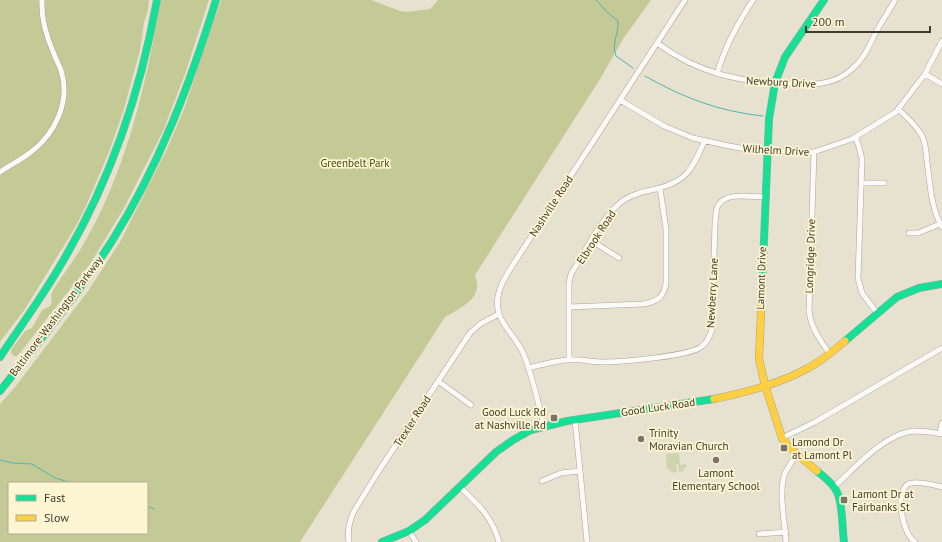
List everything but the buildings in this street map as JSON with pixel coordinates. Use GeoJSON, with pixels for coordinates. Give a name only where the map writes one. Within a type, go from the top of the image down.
{"type":"FeatureCollection","features":[{"type":"Feature","properties":{"kind":"main road","name":"Baltimore-Washington Parkway"},"geometry":{"type":"LineString","coordinates":[[0,357],[67,255],[108,172],[129,118],[139,84],[148,48],[157,0]]}},
{"type":"Feature","properties":{"kind":"main road","name":"Baltimore-Washington Parkway"},"geometry":{"type":"LineString","coordinates":[[0,391],[75,295],[105,251],[129,211],[158,158],[173,125],[193,74],[216,0]]}},
{"type":"Feature","properties":{"kind":"main road","name":"Lamont Drive"},"geometry":{"type":"LineString","coordinates":[[824,0],[785,57],[775,83],[770,119],[765,197],[759,359],[765,385],[782,438],[796,454],[830,482],[837,492],[844,542]]}},
{"type":"Feature","properties":{"kind":"main road","name":"Good Luck Road"},"geometry":{"type":"LineString","coordinates":[[382,542],[409,531],[426,520],[484,463],[504,446],[526,432],[544,426],[575,420],[740,394],[807,369],[852,337],[891,302],[904,294],[919,288],[942,284]]}},
{"type":"Feature","properties":{"kind":"street"},"geometry":{"type":"LineString","coordinates":[[1,169],[31,152],[42,142],[55,124],[63,104],[63,83],[61,71],[44,30],[42,0]]}},
{"type":"Feature","properties":{"kind":"street","name":"Nashville Road"},"geometry":{"type":"LineString","coordinates":[[544,426],[528,368],[517,342],[504,324],[499,314],[499,290],[504,279],[685,0]]}},
{"type":"Feature","properties":{"kind":"street"},"geometry":{"type":"LineString","coordinates":[[717,74],[722,57],[732,34],[753,0]]}},
{"type":"Feature","properties":{"kind":"street","name":"Newburg Drive"},"geometry":{"type":"LineString","coordinates":[[657,43],[684,60],[717,74],[740,80],[816,84],[833,80],[846,74],[862,58],[895,0]]}},
{"type":"Feature","properties":{"kind":"street","name":"Wilhelm Drive"},"geometry":{"type":"LineString","coordinates":[[620,100],[664,126],[693,138],[739,148],[814,152],[856,138],[886,119],[898,109],[925,74],[942,41]]}},
{"type":"Feature","properties":{"kind":"street"},"geometry":{"type":"LineString","coordinates":[[925,74],[942,84]]}},
{"type":"Feature","properties":{"kind":"street"},"geometry":{"type":"LineString","coordinates":[[898,109],[912,122],[923,138],[926,148],[929,179],[935,212],[941,226],[909,233]]}},
{"type":"Feature","properties":{"kind":"street"},"geometry":{"type":"LineString","coordinates":[[856,138],[862,159],[858,278],[862,292],[877,313]]}},
{"type":"Feature","properties":{"kind":"street","name":"Elbrook Road"},"geometry":{"type":"LineString","coordinates":[[569,360],[568,291],[570,279],[592,241],[610,212],[624,200],[643,192],[668,186],[677,182],[687,174],[697,158],[705,140]]}},
{"type":"Feature","properties":{"kind":"street","name":"Longridge Drive"},"geometry":{"type":"LineString","coordinates":[[814,152],[809,311],[815,333],[830,354]]}},
{"type":"Feature","properties":{"kind":"street"},"geometry":{"type":"LineString","coordinates":[[862,182],[884,183]]}},
{"type":"Feature","properties":{"kind":"street"},"geometry":{"type":"LineString","coordinates":[[569,307],[644,304],[655,301],[661,296],[666,283],[666,229],[660,188]]}},
{"type":"Feature","properties":{"kind":"street","name":"Newberry Lane"},"geometry":{"type":"LineString","coordinates":[[528,368],[551,362],[569,360],[629,362],[688,352],[700,348],[704,345],[712,329],[715,223],[718,205],[721,201],[731,197],[765,197]]}},
{"type":"Feature","properties":{"kind":"street"},"geometry":{"type":"LineString","coordinates":[[592,241],[619,258]]}},
{"type":"Feature","properties":{"kind":"street","name":"Trexler Road"},"geometry":{"type":"LineString","coordinates":[[349,542],[349,524],[354,511],[438,381],[470,333],[480,324],[499,314]]}},
{"type":"Feature","properties":{"kind":"street"},"geometry":{"type":"LineString","coordinates":[[782,438],[821,419],[942,348]]}},
{"type":"Feature","properties":{"kind":"street"},"geometry":{"type":"LineString","coordinates":[[438,381],[471,405]]}},
{"type":"Feature","properties":{"kind":"street"},"geometry":{"type":"LineString","coordinates":[[575,420],[587,542]]}},
{"type":"Feature","properties":{"kind":"street"},"geometry":{"type":"LineString","coordinates":[[834,488],[881,446],[899,435],[914,431],[941,434],[942,423]]}},
{"type":"Feature","properties":{"kind":"street"},"geometry":{"type":"LineString","coordinates":[[786,542],[782,500],[783,484],[786,473],[796,454]]}},
{"type":"Feature","properties":{"kind":"street"},"geometry":{"type":"LineString","coordinates":[[542,481],[561,473],[580,471]]}},
{"type":"Feature","properties":{"kind":"street"},"geometry":{"type":"LineString","coordinates":[[915,542],[905,530],[901,502],[902,491],[907,484],[911,483],[924,483],[942,487]]}},
{"type":"Feature","properties":{"kind":"street"},"geometry":{"type":"LineString","coordinates":[[460,487],[477,503],[489,518],[494,526],[499,542]]}},
{"type":"Feature","properties":{"kind":"street"},"geometry":{"type":"LineString","coordinates":[[409,531],[416,542]]}},
{"type":"Feature","properties":{"kind":"street"},"geometry":{"type":"LineString","coordinates":[[760,534],[786,532]]}},
{"type":"Feature","properties":{"kind":"green space"},"geometry":{"type":"Polygon","coordinates":[[[0,0],[149,0],[140,50],[124,109],[109,152],[85,208],[76,226],[25,309],[0,342],[0,0]]]}},
{"type":"Feature","properties":{"kind":"green space"},"geometry":{"type":"Polygon","coordinates":[[[161,0],[209,0],[185,74],[163,131],[124,208],[90,264],[19,354],[14,356],[11,353],[11,350],[25,331],[32,328],[42,310],[50,306],[52,302],[51,295],[53,290],[83,245],[112,187],[133,126],[149,63],[161,0]]]}},
{"type":"Feature","properties":{"kind":"green space","name":"Greenbelt Park"},"geometry":{"type":"Polygon","coordinates":[[[221,0],[371,0],[400,11],[407,12],[430,9],[438,0],[651,0],[623,39],[600,79],[475,275],[477,286],[473,297],[460,309],[445,317],[300,542],[0,542],[0,404],[16,386],[88,291],[120,242],[168,147],[184,109],[221,0]]]}},
{"type":"Feature","properties":{"kind":"green space"},"geometry":{"type":"Polygon","coordinates":[[[679,453],[680,465],[686,464],[686,468],[684,468],[684,471],[679,472],[678,464],[676,464],[677,472],[671,473],[670,469],[667,469],[666,454],[679,453]]]}},
{"type":"Feature","properties":{"kind":"waterway"},"geometry":{"type":"LineString","coordinates":[[596,0],[618,21],[614,48],[616,56],[633,68]]}},
{"type":"Feature","properties":{"kind":"waterway"},"geometry":{"type":"LineString","coordinates":[[645,76],[674,91],[716,107],[763,116]]}},
{"type":"Feature","properties":{"kind":"waterway"},"geometry":{"type":"LineString","coordinates":[[0,460],[13,463],[32,464],[55,478],[69,482]]}},
{"type":"Feature","properties":{"kind":"waterway"},"geometry":{"type":"LineString","coordinates":[[148,506],[154,509]]}},
{"type":"Feature","properties":{"kind":"traffic: fast"},"geometry":{"type":"LineString","coordinates":[[0,357],[60,266],[94,203],[121,138],[132,104],[142,70],[157,0]]}},
{"type":"Feature","properties":{"kind":"traffic: fast"},"geometry":{"type":"LineString","coordinates":[[0,391],[86,280],[129,213],[159,154],[172,124],[195,63],[216,0]]}},
{"type":"Feature","properties":{"kind":"traffic: fast"},"geometry":{"type":"LineString","coordinates":[[762,289],[769,119],[775,83],[785,57],[824,0]]}},
{"type":"Feature","properties":{"kind":"traffic: fast"},"geometry":{"type":"LineString","coordinates":[[845,341],[897,297],[919,288],[942,284]]}},
{"type":"Feature","properties":{"kind":"traffic: fast"},"geometry":{"type":"LineString","coordinates":[[382,542],[409,531],[425,520],[496,452],[531,430],[567,421],[714,399]]}},
{"type":"Feature","properties":{"kind":"traffic: fast"},"geometry":{"type":"LineString","coordinates":[[817,471],[828,480],[839,497],[844,542]]}},
{"type":"Feature","properties":{"kind":"traffic: slow"},"geometry":{"type":"LineString","coordinates":[[762,289],[759,359],[765,385],[782,438],[790,448],[817,471]]}},
{"type":"Feature","properties":{"kind":"traffic: slow"},"geometry":{"type":"LineString","coordinates":[[714,399],[762,387],[798,373],[827,356],[845,341]]}},
{"type":"Feature","properties":{"kind":"place","name":"Good Luck Rd at Nashville Rd"},"geometry":{"type":"Point","coordinates":[554,418]}},
{"type":"Feature","properties":{"kind":"place","name":"Trinity Moravian Church"},"geometry":{"type":"Point","coordinates":[641,439]}},
{"type":"Feature","properties":{"kind":"place","name":"Lamond Dr at Lamont Pl"},"geometry":{"type":"Point","coordinates":[784,448]}},
{"type":"Feature","properties":{"kind":"place","name":"Lamont Elementary School"},"geometry":{"type":"Point","coordinates":[716,460]}},
{"type":"Feature","properties":{"kind":"place","name":"Lamont Dr at Fairbanks St"},"geometry":{"type":"Point","coordinates":[844,500]}}]}
